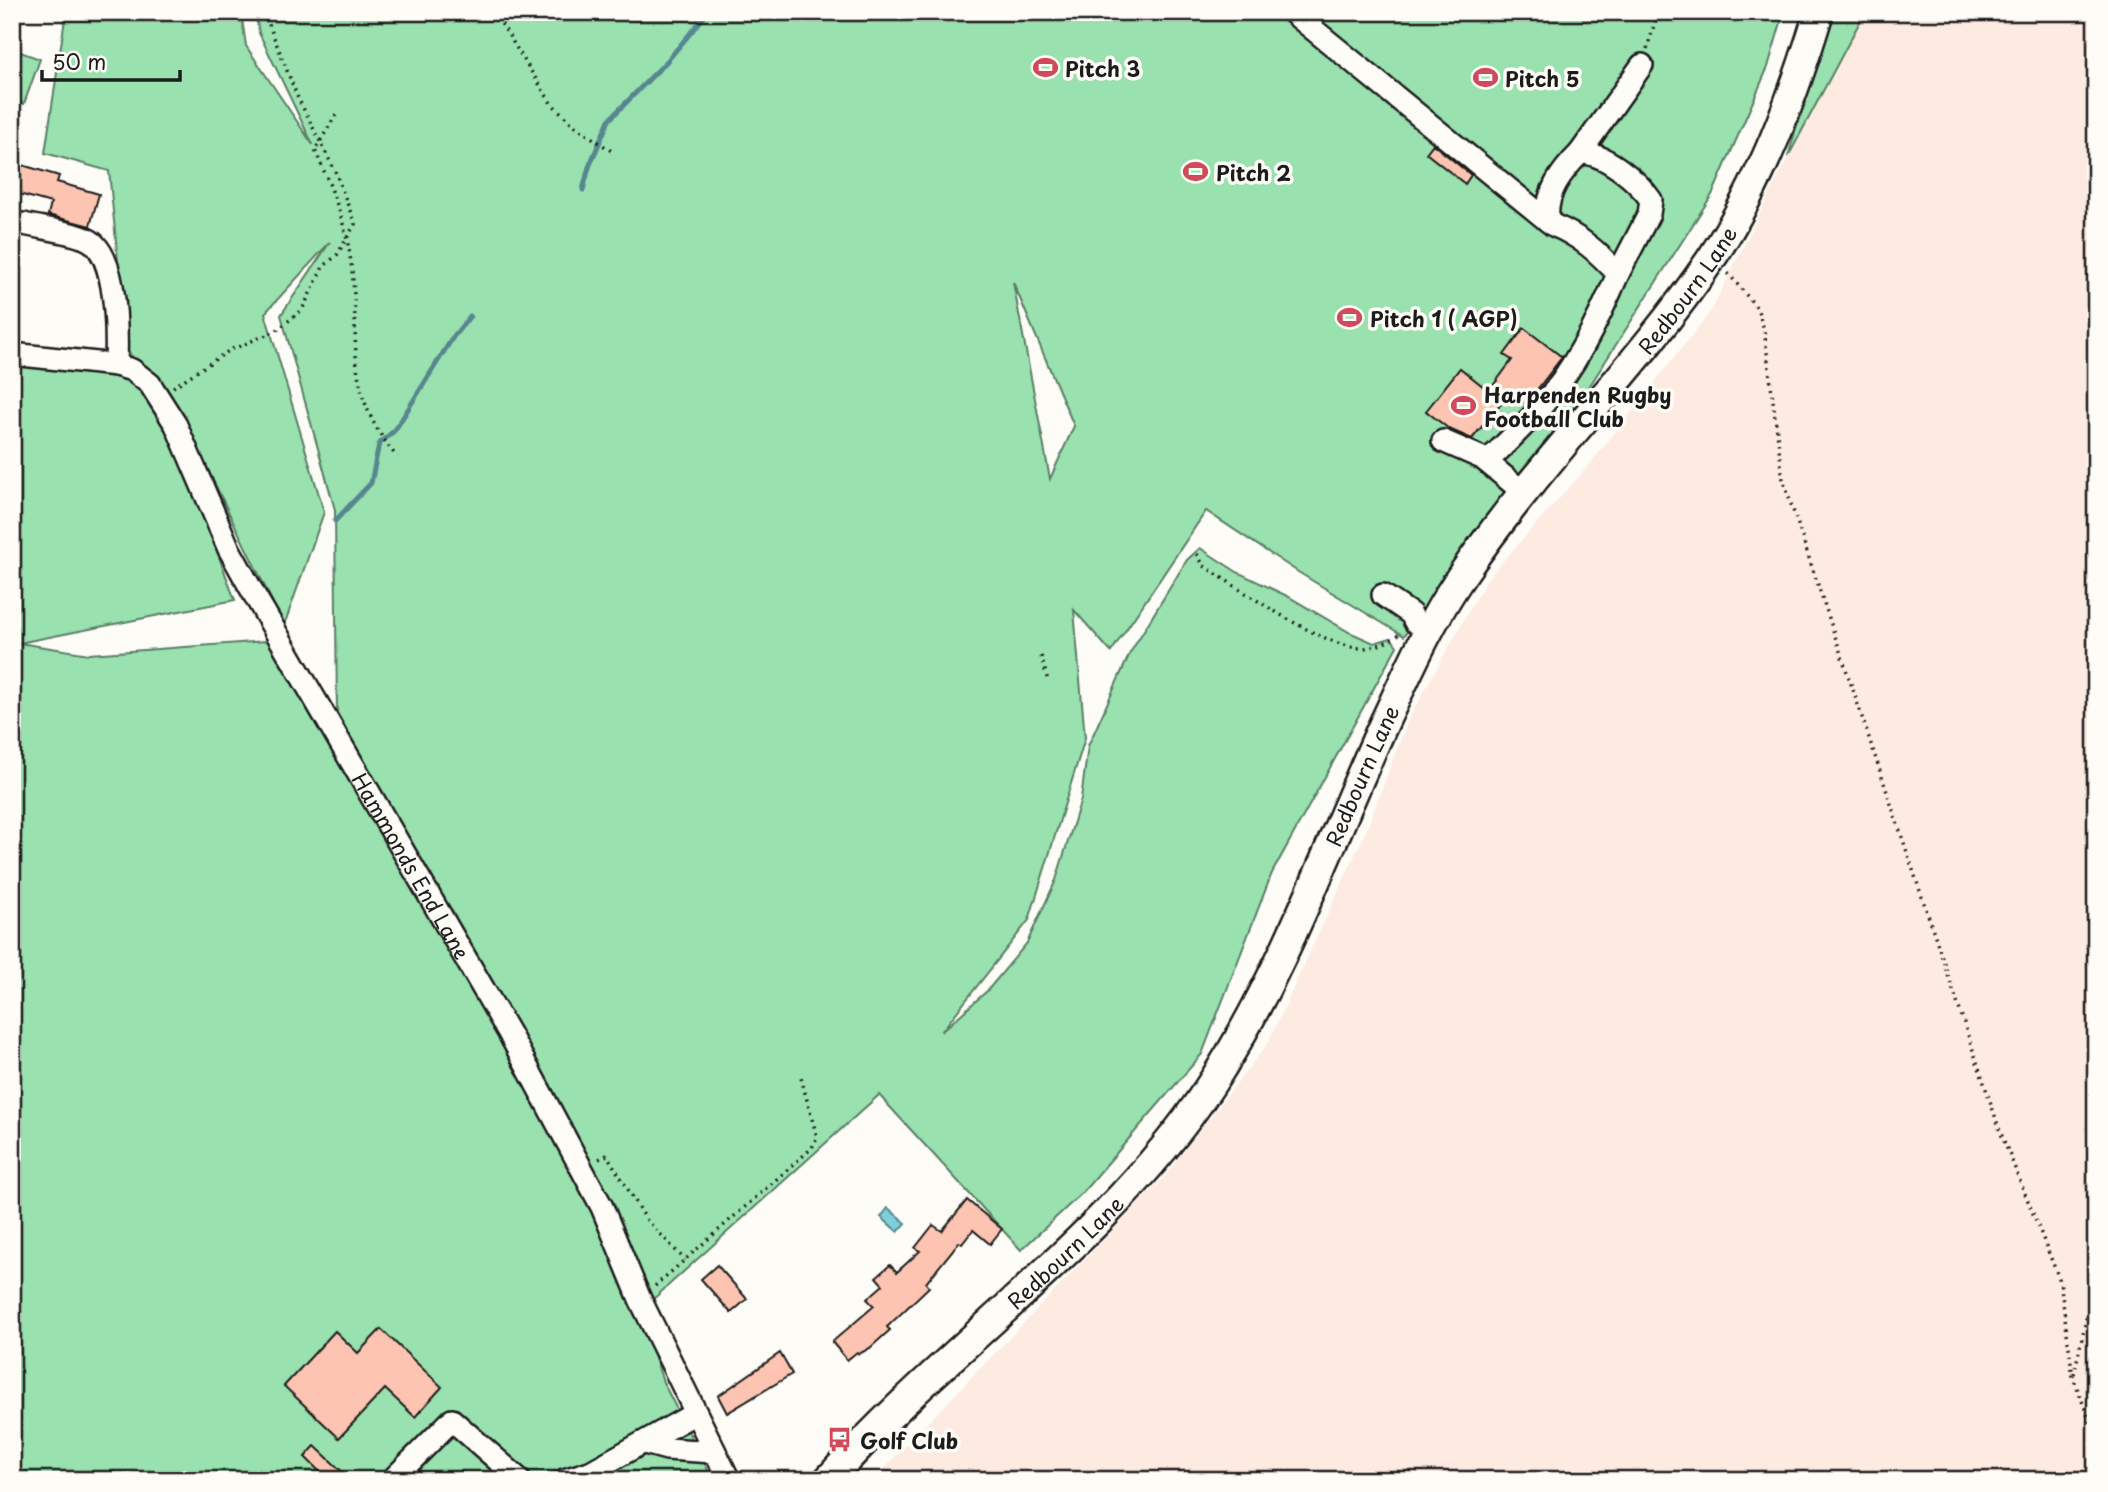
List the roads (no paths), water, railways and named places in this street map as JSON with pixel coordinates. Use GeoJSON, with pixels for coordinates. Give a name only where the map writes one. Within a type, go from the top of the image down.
{"type":"FeatureCollection","features":[{"type":"Feature","properties":{"kind":"main road","name":"Redbourn Lane"},"geometry":{"type":"LineString","coordinates":[[828,1480],[870,1433],[1104,1212],[1157,1157],[1207,1090],[1268,984],[1376,740],[1416,628],[1464,572],[1523,492],[1632,364],[1714,255],[1764,165],[1819,12]]}},
{"type":"Feature","properties":{"kind":"street"},"geometry":{"type":"LineString","coordinates":[[1292,12],[1548,221],[1571,231],[1602,256],[1618,274]]}},
{"type":"Feature","properties":{"kind":"street"},"geometry":{"type":"LineString","coordinates":[[1548,221],[1546,202],[1564,169],[1580,153],[1642,65]]}},
{"type":"Feature","properties":{"kind":"street"},"geometry":{"type":"LineString","coordinates":[[1487,462],[1541,407],[1570,367],[1599,318],[1649,214],[1651,200],[1644,189],[1603,157],[1580,153]]}},
{"type":"Feature","properties":{"kind":"street"},"geometry":{"type":"LineString","coordinates":[[24,224],[88,239],[107,261],[116,365]]}},
{"type":"Feature","properties":{"kind":"street","name":"Hammonds End Lane"},"geometry":{"type":"LineString","coordinates":[[12,354],[116,365],[142,376],[160,396],[176,425],[229,549],[509,1033],[602,1207],[640,1299],[694,1414],[729,1480]]}},
{"type":"Feature","properties":{"kind":"street"},"geometry":{"type":"LineString","coordinates":[[1443,441],[1487,462],[1523,492]]}},
{"type":"Feature","properties":{"kind":"street"},"geometry":{"type":"LineString","coordinates":[[1383,595],[1411,614],[1416,628]]}},
{"type":"Feature","properties":{"kind":"street"},"geometry":{"type":"LineString","coordinates":[[564,1480],[590,1472],[694,1414]]}},
{"type":"Feature","properties":{"kind":"street"},"geometry":{"type":"LineString","coordinates":[[392,1480],[452,1420],[520,1480]]}},
{"type":"Feature","properties":{"kind":"street"},"geometry":{"type":"LineString","coordinates":[[645,1443],[667,1449],[713,1452]]}},
{"type":"Feature","properties":{"kind":"water"},"geometry":{"type":"Polygon","coordinates":[[[888,1208],[906,1223],[898,1232],[881,1217],[888,1208]]]}},
{"type":"Feature","properties":{"kind":"waterway"},"geometry":{"type":"LineString","coordinates":[[583,190],[589,167],[609,120],[667,61],[708,12]]}},
{"type":"Feature","properties":{"kind":"waterway"},"geometry":{"type":"LineString","coordinates":[[335,521],[371,483],[379,444],[395,430],[453,337],[470,316]]}},
{"type":"Feature","properties":{"kind":"place","name":"Pitch 3"},"geometry":{"type":"Point","coordinates":[1045,68]}},
{"type":"Feature","properties":{"kind":"place","name":"Pitch 5"},"geometry":{"type":"Point","coordinates":[1485,78]}},
{"type":"Feature","properties":{"kind":"place","name":"Pitch 2"},"geometry":{"type":"Point","coordinates":[1196,172]}},
{"type":"Feature","properties":{"kind":"place","name":"Pitch 1 ( AGP)"},"geometry":{"type":"Point","coordinates":[1350,318]}},
{"type":"Feature","properties":{"kind":"place","name":"Harpenden Rugby Football Club"},"geometry":{"type":"Point","coordinates":[1464,406]}},
{"type":"Feature","properties":{"kind":"place","name":"Golf Club"},"geometry":{"type":"Point","coordinates":[840,1440]}}]}
